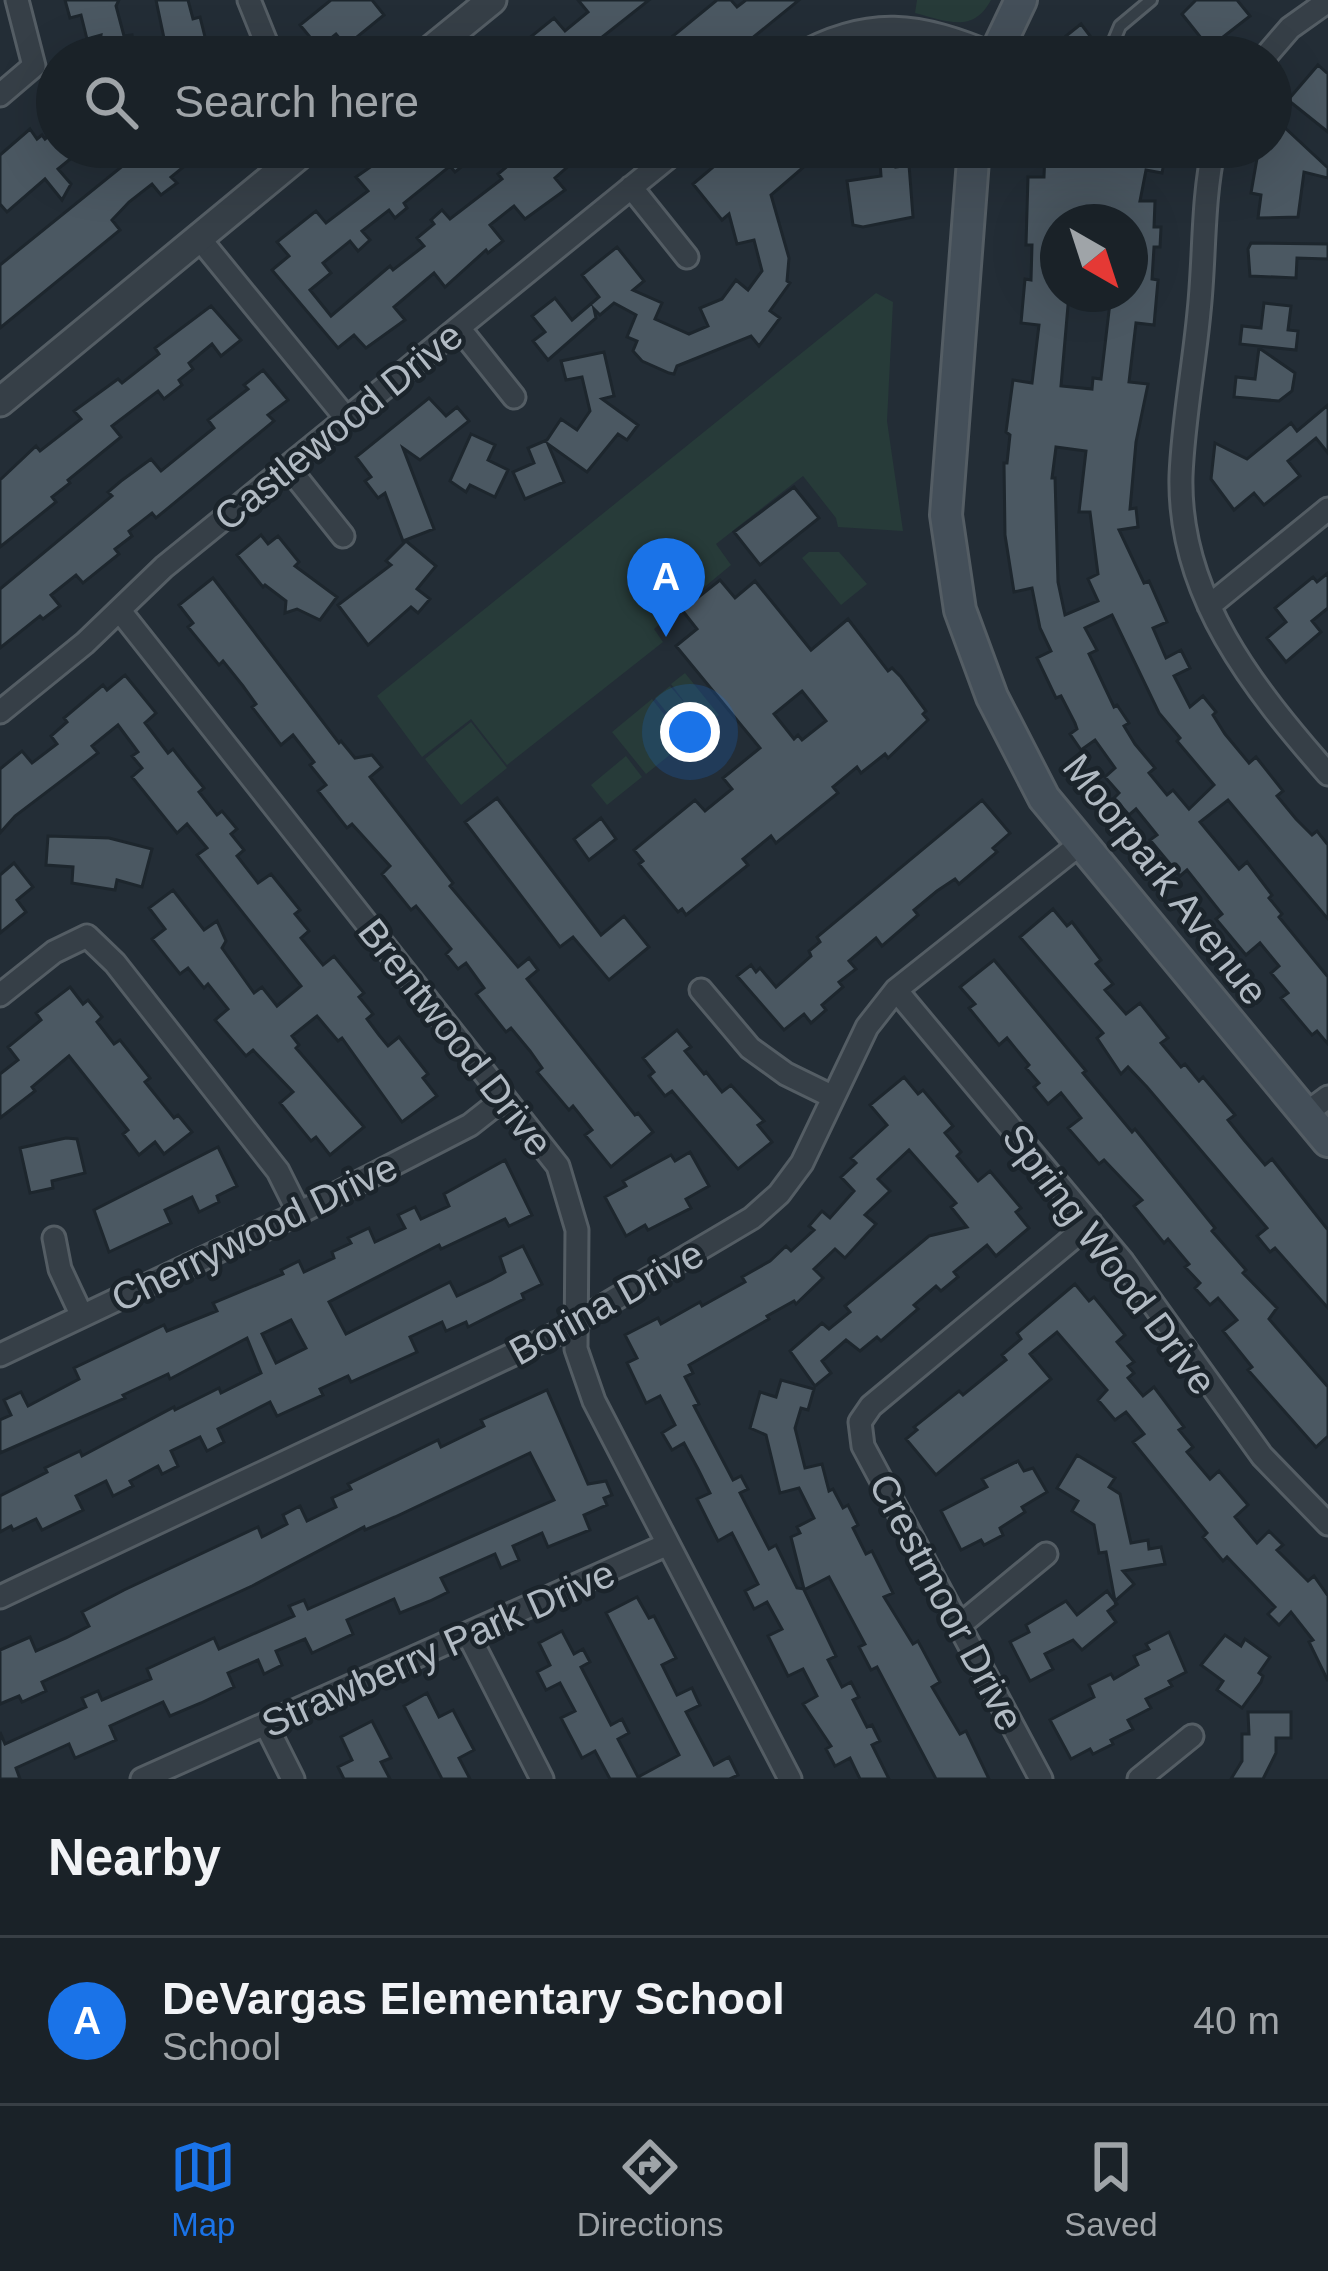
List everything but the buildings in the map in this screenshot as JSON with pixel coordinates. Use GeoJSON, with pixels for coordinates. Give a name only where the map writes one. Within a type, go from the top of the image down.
{"type":"FeatureCollection","features":[{"type":"Feature","properties":{"kind":"main road"},"geometry":{"type":"LineString","coordinates":[[1004,36],[1021,0]]}},
{"type":"Feature","properties":{"kind":"main road","name":"Moorpark Avenue"},"geometry":{"type":"LineString","coordinates":[[972,168],[946,515],[960,610],[1008,729],[1045,798],[1080,844],[1317,1105],[1328,1141]]}},
{"type":"Feature","properties":{"kind":"street"},"geometry":{"type":"LineString","coordinates":[[0,95],[34,66],[17,0]]}},
{"type":"Feature","properties":{"kind":"street"},"geometry":{"type":"LineString","coordinates":[[249,0],[264,36]]}},
{"type":"Feature","properties":{"kind":"street"},"geometry":{"type":"LineString","coordinates":[[448,36],[492,0]]}},
{"type":"Feature","properties":{"kind":"street"},"geometry":{"type":"LineString","coordinates":[[1281,36],[1302,7],[1328,1]]}},
{"type":"Feature","properties":{"kind":"street"},"geometry":{"type":"LineString","coordinates":[[836,36],[872,27],[910,28],[940,36]]}},
{"type":"Feature","properties":{"kind":"street"},"geometry":{"type":"LineString","coordinates":[[0,402],[284,168]]}},
{"type":"Feature","properties":{"kind":"street","name":"Castlewood Drive"},"geometry":{"type":"LineString","coordinates":[[0,712],[164,568],[655,168]]}},
{"type":"Feature","properties":{"kind":"street"},"geometry":{"type":"LineString","coordinates":[[1209,168],[1181,478],[1187,544],[1209,606],[1258,694],[1328,774]]}},
{"type":"Feature","properties":{"kind":"street"},"geometry":{"type":"LineString","coordinates":[[632,187],[687,257]]}},
{"type":"Feature","properties":{"kind":"street"},"geometry":{"type":"LineString","coordinates":[[199,238],[346,418]]}},
{"type":"Feature","properties":{"kind":"street"},"geometry":{"type":"LineString","coordinates":[[459,328],[514,397]]}},
{"type":"Feature","properties":{"kind":"street"},"geometry":{"type":"LineString","coordinates":[[288,467],[343,536]]}},
{"type":"Feature","properties":{"kind":"street"},"geometry":{"type":"LineString","coordinates":[[1209,606],[1328,509]]}},
{"type":"Feature","properties":{"kind":"street","name":"Brentwood Drive"},"geometry":{"type":"LineString","coordinates":[[120,610],[558,1166],[577,1230],[577,1355],[594,1402],[790,1779]]}},
{"type":"Feature","properties":{"kind":"street","name":"Borina Drive"},"geometry":{"type":"LineString","coordinates":[[0,1598],[575,1322],[752,1218],[802,1163],[867,1028],[896,990],[1080,844]]}},
{"type":"Feature","properties":{"kind":"street"},"geometry":{"type":"LineString","coordinates":[[0,995],[53,952],[87,936],[115,963],[278,1171],[299,1213]]}},
{"type":"Feature","properties":{"kind":"street"},"geometry":{"type":"LineString","coordinates":[[701,990],[750,1048],[786,1074],[832,1097]]}},
{"type":"Feature","properties":{"kind":"street","name":"Spring Wood Drive"},"geometry":{"type":"LineString","coordinates":[[896,990],[1160,1312],[1262,1456],[1328,1524]]}},
{"type":"Feature","properties":{"kind":"street","name":"Cherrywood Drive"},"geometry":{"type":"LineString","coordinates":[[0,1355],[299,1213],[470,1125],[503,1099]]}},
{"type":"Feature","properties":{"kind":"street","name":"Crestmoor Drive"},"geometry":{"type":"LineString","coordinates":[[1041,1779],[863,1447],[860,1422],[871,1406],[1090,1223]]}},
{"type":"Feature","properties":{"kind":"street"},"geometry":{"type":"LineString","coordinates":[[54,1238],[61,1269],[82,1316]]}},
{"type":"Feature","properties":{"kind":"street","name":"Strawberry Park Drive"},"geometry":{"type":"LineString","coordinates":[[142,1779],[668,1544]]}},
{"type":"Feature","properties":{"kind":"street"},"geometry":{"type":"LineString","coordinates":[[960,1625],[1046,1554]]}},
{"type":"Feature","properties":{"kind":"street"},"geometry":{"type":"LineString","coordinates":[[468,1634],[542,1779]]}},
{"type":"Feature","properties":{"kind":"street"},"geometry":{"type":"LineString","coordinates":[[266,1725],[293,1779]]}},
{"type":"Feature","properties":{"kind":"street"},"geometry":{"type":"LineString","coordinates":[[1139,1779],[1192,1736]]}},
{"type":"Feature","properties":{"kind":"lane"},"geometry":{"type":"LineString","coordinates":[[1116,36],[1120,26],[1151,0]]}},
{"type":"Feature","properties":{"kind":"green space"},"geometry":{"type":"Polygon","coordinates":[[[917,0],[991,0],[976,18],[958,22],[915,13],[917,0]]]}},
{"type":"Feature","properties":{"kind":"green space"},"geometry":{"type":"Polygon","coordinates":[[[876,293],[893,302],[887,421],[903,531],[838,527],[803,476],[716,544],[731,565],[654,629],[663,642],[507,765],[471,719],[422,757],[377,696],[876,293]]]}},
{"type":"Feature","properties":{"kind":"green space"},"geometry":{"type":"Polygon","coordinates":[[[809,552],[839,552],[867,584],[841,605],[802,558],[809,552]]]}},
{"type":"Feature","properties":{"kind":"green space"},"geometry":{"type":"Polygon","coordinates":[[[685,673],[719,715],[705,726],[689,708],[704,728],[689,740],[655,698],[670,686],[688,707],[671,684],[685,673]]]}},
{"type":"Feature","properties":{"kind":"green space"},"geometry":{"type":"Polygon","coordinates":[[[652,699],[686,742],[646,774],[612,732],[652,699]]]}},
{"type":"Feature","properties":{"kind":"green space"},"geometry":{"type":"Polygon","coordinates":[[[471,722],[507,768],[461,805],[425,759],[471,722]]]}},
{"type":"Feature","properties":{"kind":"green space"},"geometry":{"type":"Polygon","coordinates":[[[626,756],[642,777],[607,805],[591,785],[626,756]]]}},
{"type":"Feature","properties":{"kind":"place","name":"DeVargas Elementary School"},"geometry":{"type":"Point","coordinates":[666,637]}}]}
